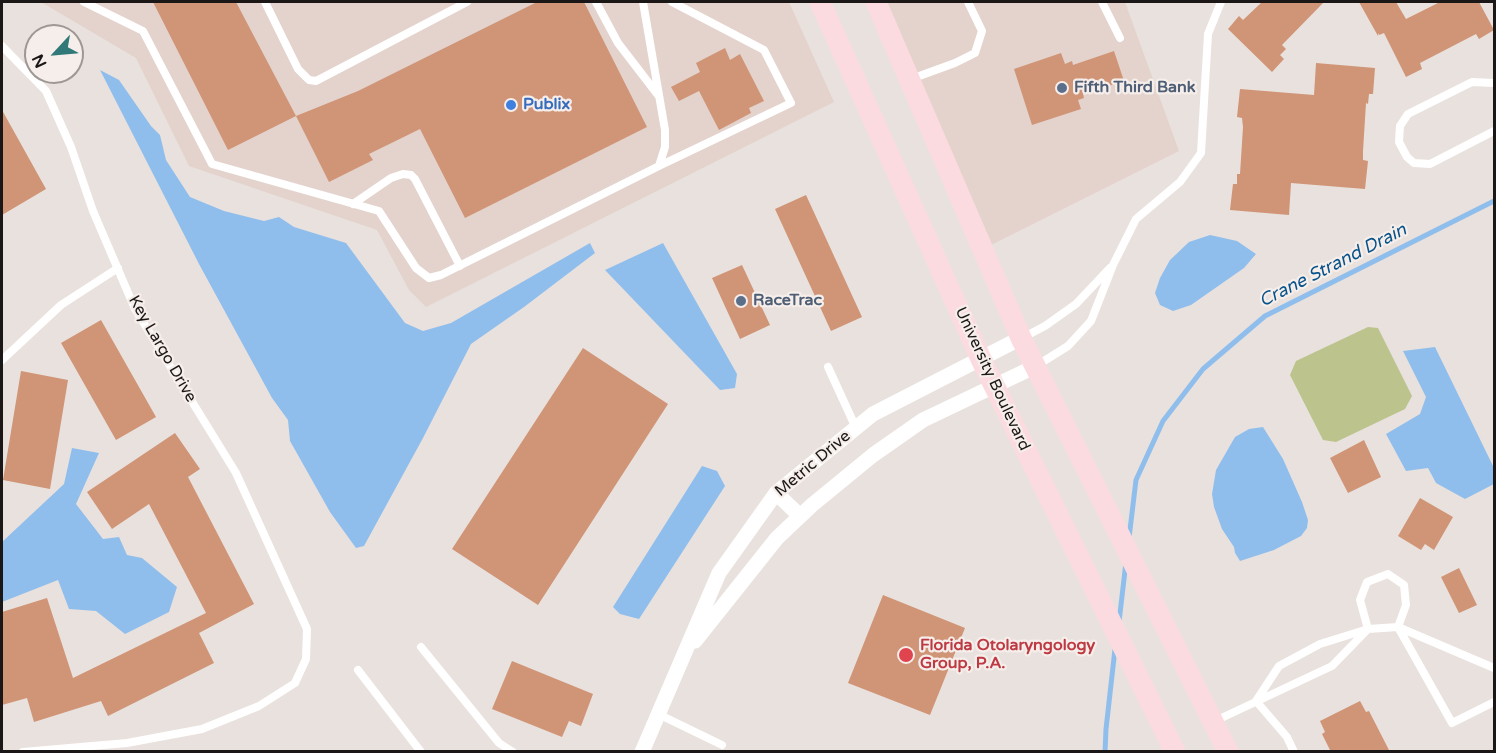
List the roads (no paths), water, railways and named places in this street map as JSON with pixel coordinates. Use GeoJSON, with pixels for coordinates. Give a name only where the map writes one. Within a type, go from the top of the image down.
{"type":"FeatureCollection","features":[{"type":"Feature","properties":{"kind":"street","name":"University Boulevard"},"geometry":{"type":"LineString","coordinates":[[820,2],[981,359],[1175,752]]}},
{"type":"Feature","properties":{"kind":"street"},"geometry":{"type":"LineString","coordinates":[[876,2],[1034,367],[1228,752]]}},
{"type":"Feature","properties":{"kind":"street","name":"Metric Drive"},"geometry":{"type":"LineString","coordinates":[[642,752],[718,573],[776,493],[873,414],[1021,338]]}},
{"type":"Feature","properties":{"kind":"street","name":"Metric Drive"},"geometry":{"type":"LineString","coordinates":[[679,663],[777,538],[800,516],[873,456],[923,420],[1034,367]]}},
{"type":"Feature","properties":{"kind":"street"},"geometry":{"type":"LineString","coordinates":[[776,493],[800,516]]}},
{"type":"Feature","properties":{"kind":"lane"},"geometry":{"type":"LineString","coordinates":[[84,2],[142,31],[212,164],[379,210],[416,268],[429,278],[460,266],[658,166],[790,103],[764,50],[672,2]]}},
{"type":"Feature","properties":{"kind":"lane"},"geometry":{"type":"LineString","coordinates":[[265,2],[298,69],[309,80],[316,81],[467,2]]}},
{"type":"Feature","properties":{"kind":"lane"},"geometry":{"type":"LineString","coordinates":[[596,2],[618,42],[659,96]]}},
{"type":"Feature","properties":{"kind":"lane"},"geometry":{"type":"LineString","coordinates":[[642,2],[665,130],[665,147],[658,166]]}},
{"type":"Feature","properties":{"kind":"lane"},"geometry":{"type":"LineString","coordinates":[[909,79],[955,63],[975,53],[982,31],[968,2]]}},
{"type":"Feature","properties":{"kind":"lane"},"geometry":{"type":"LineString","coordinates":[[1102,2],[1120,38]]}},
{"type":"Feature","properties":{"kind":"lane"},"geometry":{"type":"LineString","coordinates":[[1034,367],[1068,346],[1091,321],[1113,265],[1136,219],[1180,182],[1201,153],[1208,34],[1221,2]]}},
{"type":"Feature","properties":{"kind":"lane","name":"Key Largo Drive"},"geometry":{"type":"LineString","coordinates":[[2,46],[46,91],[71,147],[93,211],[135,309],[236,472],[307,629],[306,659],[295,683],[259,706],[202,729],[127,742],[22,752]]}},
{"type":"Feature","properties":{"kind":"lane"},"geometry":{"type":"LineString","coordinates":[[1494,82],[1472,82],[1408,114],[1400,126],[1399,142],[1407,157],[1414,163],[1430,164],[1494,131]]}},
{"type":"Feature","properties":{"kind":"lane"},"geometry":{"type":"LineString","coordinates":[[353,204],[391,178],[403,174],[411,175],[460,266]]}},
{"type":"Feature","properties":{"kind":"lane"},"geometry":{"type":"LineString","coordinates":[[1021,338],[1045,326],[1076,304],[1113,265]]}},
{"type":"Feature","properties":{"kind":"lane"},"geometry":{"type":"LineString","coordinates":[[2,360],[61,305],[118,268]]}},
{"type":"Feature","properties":{"kind":"lane"},"geometry":{"type":"LineString","coordinates":[[828,367],[856,428]]}},
{"type":"Feature","properties":{"kind":"lane"},"geometry":{"type":"LineString","coordinates":[[1368,629],[1360,600],[1368,582],[1388,574],[1404,585],[1406,605],[1398,627],[1452,723],[1494,702]]}},
{"type":"Feature","properties":{"kind":"lane"},"geometry":{"type":"LineString","coordinates":[[1256,701],[1279,666],[1320,644],[1368,629],[1398,627],[1494,668]]}},
{"type":"Feature","properties":{"kind":"lane"},"geometry":{"type":"LineString","coordinates":[[1213,722],[1332,666],[1368,629]]}},
{"type":"Feature","properties":{"kind":"lane"},"geometry":{"type":"LineString","coordinates":[[421,647],[500,743],[513,752]]}},
{"type":"Feature","properties":{"kind":"lane"},"geometry":{"type":"LineString","coordinates":[[358,670],[421,752]]}},
{"type":"Feature","properties":{"kind":"lane"},"geometry":{"type":"LineString","coordinates":[[1256,701],[1287,737],[1294,752]]}},
{"type":"Feature","properties":{"kind":"lane"},"geometry":{"type":"LineString","coordinates":[[658,714],[722,745]]}},
{"type":"Feature","properties":{"kind":"water"},"geometry":{"type":"Polygon","coordinates":[[[100,70],[119,80],[151,126],[160,135],[166,160],[190,197],[224,211],[264,221],[279,217],[294,227],[346,243],[405,323],[423,331],[451,323],[590,243],[595,253],[471,344],[364,546],[356,548],[330,512],[290,441],[288,420],[272,398],[199,264],[100,70]]]}},
{"type":"Feature","properties":{"kind":"water"},"geometry":{"type":"Polygon","coordinates":[[[1210,235],[1237,241],[1256,254],[1244,268],[1191,305],[1173,311],[1160,305],[1155,293],[1170,260],[1189,242],[1210,235]]]}},
{"type":"Feature","properties":{"kind":"water"},"geometry":{"type":"Polygon","coordinates":[[[663,243],[737,374],[735,388],[720,390],[605,270],[663,243]]]}},
{"type":"Feature","properties":{"kind":"water"},"geometry":{"type":"Polygon","coordinates":[[[1435,347],[1494,468],[1494,484],[1465,499],[1436,483],[1428,468],[1406,471],[1386,434],[1420,414],[1426,397],[1403,351],[1435,347]]]}},
{"type":"Feature","properties":{"kind":"water"},"geometry":{"type":"Polygon","coordinates":[[[1263,427],[1283,459],[1302,502],[1308,520],[1307,528],[1301,536],[1274,550],[1240,561],[1222,529],[1214,507],[1212,494],[1216,470],[1235,437],[1249,429],[1263,427]]]}},
{"type":"Feature","properties":{"kind":"water"},"geometry":{"type":"Polygon","coordinates":[[[72,448],[99,453],[76,504],[103,539],[119,537],[127,555],[142,558],[177,587],[169,612],[125,634],[96,611],[69,609],[58,580],[2,602],[2,542],[64,484],[72,448]]]}},
{"type":"Feature","properties":{"kind":"water"},"geometry":{"type":"Polygon","coordinates":[[[702,466],[717,471],[725,486],[639,619],[620,614],[613,607],[702,466]]]}},
{"type":"Feature","properties":{"kind":"waterway","name":"Crane Strand Drain"},"geometry":{"type":"LineString","coordinates":[[1129,538],[1136,480],[1163,421],[1203,369],[1265,316],[1494,201]]}},
{"type":"Feature","properties":{"kind":"waterway","name":"Crane Strand Drain"},"geometry":{"type":"LineString","coordinates":[[1119,622],[1126,562]]}},
{"type":"Feature","properties":{"kind":"waterway","name":"Crane Strand Drain"},"geometry":{"type":"LineString","coordinates":[[1105,752],[1115,649]]}},
{"type":"Feature","properties":{"kind":"place","name":"Fifth Third Bank"},"geometry":{"type":"Point","coordinates":[1062,88]}},
{"type":"Feature","properties":{"kind":"place","name":"Publix"},"geometry":{"type":"Point","coordinates":[511,105]}},
{"type":"Feature","properties":{"kind":"place","name":"RaceTrac"},"geometry":{"type":"Point","coordinates":[741,301]}},
{"type":"Feature","properties":{"kind":"place","name":"Florida Otolaryngology Group, P.A."},"geometry":{"type":"Point","coordinates":[906,655]}}]}
